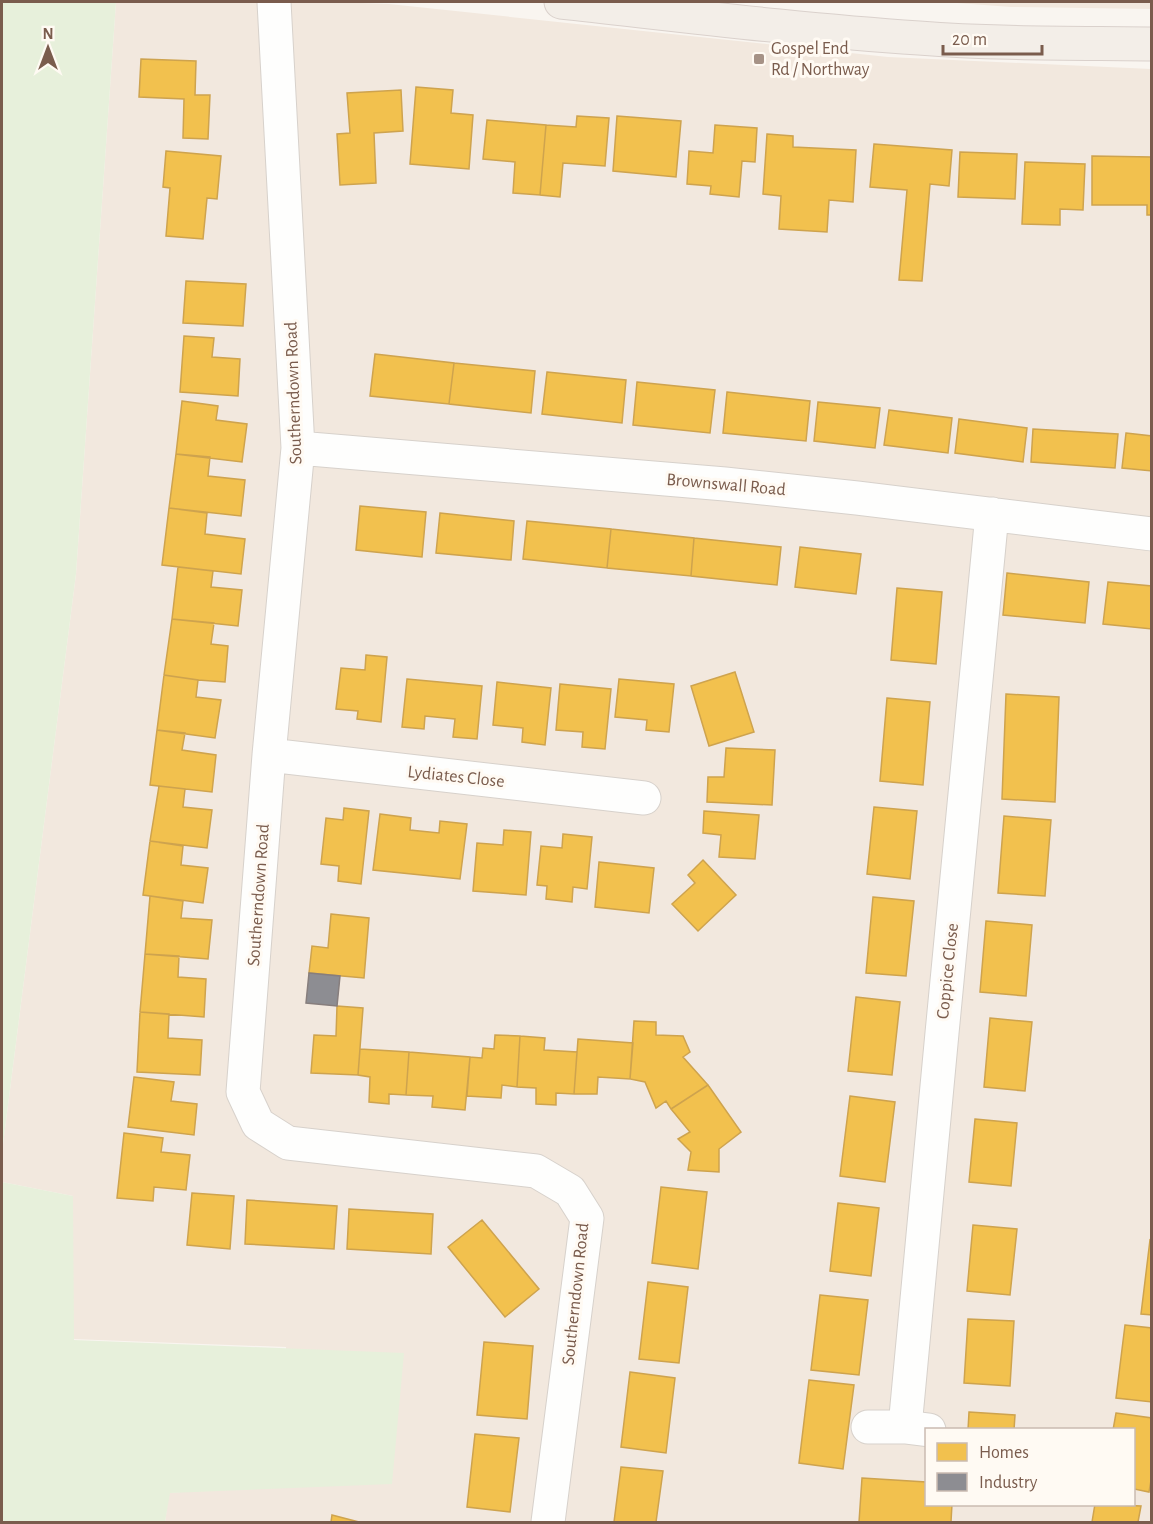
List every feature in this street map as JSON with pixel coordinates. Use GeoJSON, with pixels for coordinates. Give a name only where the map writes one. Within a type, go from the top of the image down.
{"type":"FeatureCollection","features":[{"type":"Feature","properties":{"kind":"main road"},"geometry":{"type":"LineString","coordinates":[[561,2],[919,38],[1008,43],[1152,44]]}},
{"type":"Feature","properties":{"kind":"street","name":"Southerndown Road"},"geometry":{"type":"LineString","coordinates":[[274,2],[298,448],[269,755],[243,1092],[258,1124],[288,1143],[536,1171],[570,1191],[587,1218],[548,1522]]}},
{"type":"Feature","properties":{"kind":"street","name":"Brownswall Road"},"geometry":{"type":"LineString","coordinates":[[298,448],[725,484],[1152,534]]}},
{"type":"Feature","properties":{"kind":"street","name":"Coppice Close"},"geometry":{"type":"LineString","coordinates":[[868,1427],[917,1428],[944,1010],[992,514]]}},
{"type":"Feature","properties":{"kind":"street","name":"Lydiates Close"},"geometry":{"type":"LineString","coordinates":[[269,755],[644,798]]}},
{"type":"Feature","properties":{"kind":"shaded area"},"geometry":{"type":"Polygon","coordinates":[[[116,2],[389,4],[888,57],[1151,69],[1151,1522],[165,1522],[169,1493],[286,1483],[286,1347],[72,1339],[73,1196],[2,1182],[2,1152],[76,574],[116,2]]]}},
{"type":"Feature","properties":{"kind":"shaded area"},"geometry":{"type":"Polygon","coordinates":[[[944,2],[1151,2],[1152,9],[1011,7],[944,2]]]}},
{"type":"Feature","properties":{"kind":"green space"},"geometry":{"type":"Polygon","coordinates":[[[2,2],[116,2],[76,574],[2,1152],[2,2]]]}},
{"type":"Feature","properties":{"kind":"green space"},"geometry":{"type":"Polygon","coordinates":[[[2,1182],[73,1196],[74,1340],[404,1353],[392,1484],[170,1493],[165,1522],[2,1522],[2,1182]]]}},
{"type":"Feature","properties":{"kind":"building: Homes"},"geometry":{"type":"Polygon","coordinates":[[[141,59],[196,61],[195,95],[210,95],[208,139],[183,138],[184,99],[139,97],[141,59]]]}},
{"type":"Feature","properties":{"kind":"building: Homes"},"geometry":{"type":"Polygon","coordinates":[[[416,87],[453,90],[451,113],[473,115],[469,169],[410,164],[416,87]]]}},
{"type":"Feature","properties":{"kind":"building: Homes"},"geometry":{"type":"Polygon","coordinates":[[[401,90],[403,131],[374,133],[376,183],[340,185],[337,134],[350,133],[347,93],[401,90]]]}},
{"type":"Feature","properties":{"kind":"building: Homes"},"geometry":{"type":"Polygon","coordinates":[[[577,116],[609,118],[605,166],[563,163],[560,197],[540,195],[546,125],[576,127],[577,116]]]}},
{"type":"Feature","properties":{"kind":"building: Homes"},"geometry":{"type":"Polygon","coordinates":[[[617,116],[681,121],[676,177],[613,171],[617,116]]]}},
{"type":"Feature","properties":{"kind":"building: Homes"},"geometry":{"type":"Polygon","coordinates":[[[487,120],[546,125],[540,195],[513,193],[515,162],[483,159],[487,120]]]}},
{"type":"Feature","properties":{"kind":"building: Homes"},"geometry":{"type":"Polygon","coordinates":[[[715,125],[757,128],[755,162],[742,161],[739,197],[710,194],[711,186],[687,184],[689,151],[713,153],[715,125]]]}},
{"type":"Feature","properties":{"kind":"building: Homes"},"geometry":{"type":"Polygon","coordinates":[[[767,134],[793,136],[793,147],[856,150],[853,202],[829,200],[827,232],[779,229],[781,196],[763,194],[767,134]]]}},
{"type":"Feature","properties":{"kind":"building: Homes"},"geometry":{"type":"Polygon","coordinates":[[[874,144],[952,150],[949,186],[930,184],[922,281],[899,280],[907,190],[870,187],[874,144]]]}},
{"type":"Feature","properties":{"kind":"building: Homes"},"geometry":{"type":"Polygon","coordinates":[[[166,151],[221,156],[217,199],[207,198],[203,239],[166,236],[170,188],[163,187],[166,151]]]}},
{"type":"Feature","properties":{"kind":"building: Homes"},"geometry":{"type":"Polygon","coordinates":[[[960,152],[1017,154],[1015,199],[958,197],[960,152]]]}},
{"type":"Feature","properties":{"kind":"building: Homes"},"geometry":{"type":"Polygon","coordinates":[[[1092,156],[1152,157],[1152,215],[1147,215],[1147,205],[1092,205],[1092,156]]]}},
{"type":"Feature","properties":{"kind":"building: Homes"},"geometry":{"type":"Polygon","coordinates":[[[1025,162],[1085,164],[1083,210],[1060,209],[1060,225],[1022,224],[1025,162]]]}},
{"type":"Feature","properties":{"kind":"building: Homes"},"geometry":{"type":"Polygon","coordinates":[[[186,281],[246,284],[243,326],[183,323],[186,281]]]}},
{"type":"Feature","properties":{"kind":"building: Homes"},"geometry":{"type":"Polygon","coordinates":[[[184,336],[214,338],[212,357],[240,359],[238,396],[180,392],[184,336]]]}},
{"type":"Feature","properties":{"kind":"building: Homes"},"geometry":{"type":"Polygon","coordinates":[[[375,354],[454,363],[449,404],[370,396],[375,354]]]}},
{"type":"Feature","properties":{"kind":"building: Homes"},"geometry":{"type":"Polygon","coordinates":[[[454,363],[535,371],[531,413],[449,404],[454,363]]]}},
{"type":"Feature","properties":{"kind":"building: Homes"},"geometry":{"type":"Polygon","coordinates":[[[547,372],[626,380],[622,423],[542,414],[547,372]]]}},
{"type":"Feature","properties":{"kind":"building: Homes"},"geometry":{"type":"Polygon","coordinates":[[[637,382],[715,390],[710,433],[633,425],[637,382]]]}},
{"type":"Feature","properties":{"kind":"building: Homes"},"geometry":{"type":"Polygon","coordinates":[[[727,392],[810,401],[806,441],[723,433],[727,392]]]}},
{"type":"Feature","properties":{"kind":"building: Homes"},"geometry":{"type":"Polygon","coordinates":[[[182,401],[218,406],[216,420],[247,424],[242,462],[176,454],[182,401]]]}},
{"type":"Feature","properties":{"kind":"building: Homes"},"geometry":{"type":"Polygon","coordinates":[[[818,402],[880,408],[875,448],[814,441],[818,402]]]}},
{"type":"Feature","properties":{"kind":"building: Homes"},"geometry":{"type":"Polygon","coordinates":[[[889,410],[952,418],[948,453],[884,445],[889,410]]]}},
{"type":"Feature","properties":{"kind":"building: Homes"},"geometry":{"type":"Polygon","coordinates":[[[959,419],[1027,428],[1023,462],[955,453],[959,419]]]}},
{"type":"Feature","properties":{"kind":"building: Homes"},"geometry":{"type":"Polygon","coordinates":[[[1033,429],[1118,434],[1115,468],[1031,462],[1033,429]]]}},
{"type":"Feature","properties":{"kind":"building: Homes"},"geometry":{"type":"Polygon","coordinates":[[[1126,433],[1152,436],[1152,471],[1122,468],[1126,433]]]}},
{"type":"Feature","properties":{"kind":"building: Homes"},"geometry":{"type":"Polygon","coordinates":[[[176,454],[210,457],[208,476],[245,480],[241,516],[169,508],[176,454]]]}},
{"type":"Feature","properties":{"kind":"building: Homes"},"geometry":{"type":"Polygon","coordinates":[[[360,506],[426,512],[422,557],[356,550],[360,506]]]}},
{"type":"Feature","properties":{"kind":"building: Homes"},"geometry":{"type":"Polygon","coordinates":[[[169,508],[207,513],[205,534],[245,539],[241,574],[162,565],[169,508]]]}},
{"type":"Feature","properties":{"kind":"building: Homes"},"geometry":{"type":"Polygon","coordinates":[[[440,513],[514,521],[511,560],[436,553],[440,513]]]}},
{"type":"Feature","properties":{"kind":"building: Homes"},"geometry":{"type":"Polygon","coordinates":[[[527,521],[611,529],[607,568],[523,559],[527,521]]]}},
{"type":"Feature","properties":{"kind":"building: Homes"},"geometry":{"type":"Polygon","coordinates":[[[611,529],[694,538],[691,576],[607,568],[611,529]]]}},
{"type":"Feature","properties":{"kind":"building: Homes"},"geometry":{"type":"Polygon","coordinates":[[[694,538],[781,547],[777,585],[691,576],[694,538]]]}},
{"type":"Feature","properties":{"kind":"building: Homes"},"geometry":{"type":"Polygon","coordinates":[[[800,547],[861,554],[856,594],[795,587],[800,547]]]}},
{"type":"Feature","properties":{"kind":"building: Homes"},"geometry":{"type":"Polygon","coordinates":[[[178,567],[213,571],[211,587],[242,590],[238,626],[172,619],[178,567]]]}},
{"type":"Feature","properties":{"kind":"building: Homes"},"geometry":{"type":"Polygon","coordinates":[[[1007,573],[1089,582],[1085,623],[1003,615],[1007,573]]]}},
{"type":"Feature","properties":{"kind":"building: Homes"},"geometry":{"type":"Polygon","coordinates":[[[1108,582],[1152,586],[1152,629],[1103,624],[1108,582]]]}},
{"type":"Feature","properties":{"kind":"building: Homes"},"geometry":{"type":"Polygon","coordinates":[[[897,588],[942,592],[936,664],[891,660],[897,588]]]}},
{"type":"Feature","properties":{"kind":"building: Homes"},"geometry":{"type":"Polygon","coordinates":[[[172,619],[214,623],[211,644],[228,646],[225,682],[164,675],[172,619]]]}},
{"type":"Feature","properties":{"kind":"building: Homes"},"geometry":{"type":"Polygon","coordinates":[[[366,655],[387,657],[381,722],[357,719],[358,711],[336,709],[341,668],[365,670],[366,655]]]}},
{"type":"Feature","properties":{"kind":"building: Homes"},"geometry":{"type":"Polygon","coordinates":[[[735,672],[754,732],[709,746],[691,686],[735,672]]]}},
{"type":"Feature","properties":{"kind":"building: Homes"},"geometry":{"type":"Polygon","coordinates":[[[164,675],[198,680],[196,697],[221,700],[215,738],[157,730],[164,675]]]}},
{"type":"Feature","properties":{"kind":"building: Homes"},"geometry":{"type":"Polygon","coordinates":[[[407,679],[482,686],[477,739],[453,737],[455,719],[425,716],[424,729],[402,727],[407,679]]]}},
{"type":"Feature","properties":{"kind":"building: Homes"},"geometry":{"type":"Polygon","coordinates":[[[619,679],[674,684],[669,732],[646,730],[647,720],[615,717],[619,679]]]}},
{"type":"Feature","properties":{"kind":"building: Homes"},"geometry":{"type":"Polygon","coordinates":[[[497,682],[551,688],[545,745],[522,742],[523,728],[493,725],[497,682]]]}},
{"type":"Feature","properties":{"kind":"building: Homes"},"geometry":{"type":"Polygon","coordinates":[[[560,684],[611,689],[605,749],[582,747],[583,732],[556,730],[560,684]]]}},
{"type":"Feature","properties":{"kind":"building: Homes"},"geometry":{"type":"Polygon","coordinates":[[[1006,694],[1059,697],[1055,802],[1002,799],[1006,694]]]}},
{"type":"Feature","properties":{"kind":"building: Homes"},"geometry":{"type":"Polygon","coordinates":[[[887,698],[930,702],[923,785],[880,781],[887,698]]]}},
{"type":"Feature","properties":{"kind":"building: Homes"},"geometry":{"type":"Polygon","coordinates":[[[157,730],[185,733],[182,750],[216,755],[212,792],[150,785],[157,730]]]}},
{"type":"Feature","properties":{"kind":"building: Homes"},"geometry":{"type":"Polygon","coordinates":[[[726,748],[775,750],[772,805],[707,802],[708,777],[724,777],[726,748]]]}},
{"type":"Feature","properties":{"kind":"building: Homes"},"geometry":{"type":"Polygon","coordinates":[[[159,786],[185,789],[183,807],[212,810],[207,848],[150,841],[159,786]]]}},
{"type":"Feature","properties":{"kind":"building: Homes"},"geometry":{"type":"Polygon","coordinates":[[[874,807],[917,811],[910,879],[867,874],[874,807]]]}},
{"type":"Feature","properties":{"kind":"building: Homes"},"geometry":{"type":"Polygon","coordinates":[[[344,808],[369,811],[361,884],[338,881],[339,866],[321,864],[326,818],[343,820],[344,808]]]}},
{"type":"Feature","properties":{"kind":"building: Homes"},"geometry":{"type":"Polygon","coordinates":[[[704,811],[759,815],[755,859],[719,857],[721,835],[703,833],[704,811]]]}},
{"type":"Feature","properties":{"kind":"building: Homes"},"geometry":{"type":"Polygon","coordinates":[[[380,814],[411,818],[410,830],[439,833],[440,821],[467,824],[460,879],[373,870],[380,814]]]}},
{"type":"Feature","properties":{"kind":"building: Homes"},"geometry":{"type":"Polygon","coordinates":[[[1004,816],[1051,820],[1045,896],[998,893],[1004,816]]]}},
{"type":"Feature","properties":{"kind":"building: Homes"},"geometry":{"type":"Polygon","coordinates":[[[504,830],[531,832],[526,895],[473,891],[477,843],[503,845],[504,830]]]}},
{"type":"Feature","properties":{"kind":"building: Homes"},"geometry":{"type":"Polygon","coordinates":[[[563,834],[592,837],[587,889],[573,887],[572,902],[546,899],[547,886],[537,885],[541,846],[562,848],[563,834]]]}},
{"type":"Feature","properties":{"kind":"building: Homes"},"geometry":{"type":"Polygon","coordinates":[[[150,841],[183,846],[181,865],[208,868],[203,903],[143,895],[150,841]]]}},
{"type":"Feature","properties":{"kind":"building: Homes"},"geometry":{"type":"Polygon","coordinates":[[[703,860],[736,895],[698,931],[672,904],[695,883],[688,875],[703,860]]]}},
{"type":"Feature","properties":{"kind":"building: Homes"},"geometry":{"type":"Polygon","coordinates":[[[599,862],[654,868],[649,913],[595,907],[599,862]]]}},
{"type":"Feature","properties":{"kind":"building: Homes"},"geometry":{"type":"Polygon","coordinates":[[[150,896],[183,901],[181,918],[212,920],[208,959],[145,954],[150,896]]]}},
{"type":"Feature","properties":{"kind":"building: Homes"},"geometry":{"type":"Polygon","coordinates":[[[873,897],[914,901],[906,976],[866,973],[873,897]]]}},
{"type":"Feature","properties":{"kind":"building: Homes"},"geometry":{"type":"Polygon","coordinates":[[[331,914],[369,918],[364,978],[309,973],[312,946],[328,948],[331,914]]]}},
{"type":"Feature","properties":{"kind":"building: Homes"},"geometry":{"type":"Polygon","coordinates":[[[986,921],[1032,925],[1026,996],[980,992],[986,921]]]}},
{"type":"Feature","properties":{"kind":"building: Homes"},"geometry":{"type":"Polygon","coordinates":[[[145,954],[179,956],[178,977],[206,979],[204,1017],[140,1012],[145,954]]]}},
{"type":"Feature","properties":{"kind":"building: Homes"},"geometry":{"type":"Polygon","coordinates":[[[856,997],[900,1002],[892,1075],[848,1071],[856,997]]]}},
{"type":"Feature","properties":{"kind":"building: Homes"},"geometry":{"type":"Polygon","coordinates":[[[337,1006],[363,1008],[358,1075],[311,1073],[314,1035],[336,1036],[337,1006]]]}},
{"type":"Feature","properties":{"kind":"building: Homes"},"geometry":{"type":"Polygon","coordinates":[[[140,1012],[169,1014],[168,1038],[202,1040],[200,1075],[137,1072],[140,1012]]]}},
{"type":"Feature","properties":{"kind":"building: Homes"},"geometry":{"type":"Polygon","coordinates":[[[990,1018],[1032,1022],[1025,1091],[984,1087],[990,1018]]]}},
{"type":"Feature","properties":{"kind":"building: Homes"},"geometry":{"type":"Polygon","coordinates":[[[634,1021],[656,1022],[656,1035],[683,1036],[690,1052],[683,1057],[708,1085],[671,1109],[666,1101],[656,1108],[645,1082],[630,1079],[634,1021]]]}},
{"type":"Feature","properties":{"kind":"building: Homes"},"geometry":{"type":"Polygon","coordinates":[[[495,1035],[520,1036],[517,1087],[502,1085],[501,1098],[467,1096],[470,1057],[482,1058],[483,1048],[494,1049],[495,1035]]]}},
{"type":"Feature","properties":{"kind":"building: Homes"},"geometry":{"type":"Polygon","coordinates":[[[520,1036],[545,1038],[544,1050],[577,1052],[574,1094],[556,1093],[556,1105],[536,1104],[536,1088],[517,1087],[520,1036]]]}},
{"type":"Feature","properties":{"kind":"building: Homes"},"geometry":{"type":"Polygon","coordinates":[[[578,1039],[633,1043],[630,1079],[598,1077],[597,1094],[574,1094],[578,1039]]]}},
{"type":"Feature","properties":{"kind":"building: Homes"},"geometry":{"type":"Polygon","coordinates":[[[360,1049],[409,1052],[406,1095],[389,1094],[389,1104],[369,1102],[370,1077],[358,1075],[360,1049]]]}},
{"type":"Feature","properties":{"kind":"building: Homes"},"geometry":{"type":"Polygon","coordinates":[[[409,1052],[470,1057],[465,1110],[432,1107],[433,1096],[406,1095],[409,1052]]]}},
{"type":"Feature","properties":{"kind":"building: Homes"},"geometry":{"type":"Polygon","coordinates":[[[134,1077],[174,1082],[171,1101],[197,1104],[194,1135],[128,1127],[134,1077]]]}},
{"type":"Feature","properties":{"kind":"building: Homes"},"geometry":{"type":"Polygon","coordinates":[[[708,1085],[741,1132],[719,1149],[719,1172],[688,1170],[691,1152],[678,1139],[690,1132],[671,1109],[708,1085]]]}},
{"type":"Feature","properties":{"kind":"building: Homes"},"geometry":{"type":"Polygon","coordinates":[[[850,1096],[895,1102],[885,1182],[840,1176],[850,1096]]]}},
{"type":"Feature","properties":{"kind":"building: Homes"},"geometry":{"type":"Polygon","coordinates":[[[975,1119],[1017,1123],[1011,1186],[969,1182],[975,1119]]]}},
{"type":"Feature","properties":{"kind":"building: Homes"},"geometry":{"type":"Polygon","coordinates":[[[124,1133],[163,1138],[161,1152],[190,1155],[186,1190],[154,1187],[153,1201],[117,1198],[124,1133]]]}},
{"type":"Feature","properties":{"kind":"building: Homes"},"geometry":{"type":"Polygon","coordinates":[[[661,1187],[707,1192],[698,1269],[652,1263],[661,1187]]]}},
{"type":"Feature","properties":{"kind":"building: Homes"},"geometry":{"type":"Polygon","coordinates":[[[192,1193],[234,1196],[230,1249],[187,1245],[192,1193]]]}},
{"type":"Feature","properties":{"kind":"building: Homes"},"geometry":{"type":"Polygon","coordinates":[[[247,1200],[337,1206],[334,1249],[245,1244],[247,1200]]]}},
{"type":"Feature","properties":{"kind":"building: Homes"},"geometry":{"type":"Polygon","coordinates":[[[838,1203],[879,1208],[871,1276],[830,1271],[838,1203]]]}},
{"type":"Feature","properties":{"kind":"building: Homes"},"geometry":{"type":"Polygon","coordinates":[[[349,1209],[433,1214],[431,1254],[347,1249],[349,1209]]]}},
{"type":"Feature","properties":{"kind":"building: Homes"},"geometry":{"type":"Polygon","coordinates":[[[482,1220],[539,1289],[505,1317],[448,1247],[482,1220]]]}},
{"type":"Feature","properties":{"kind":"building: Homes"},"geometry":{"type":"Polygon","coordinates":[[[973,1225],[1017,1229],[1010,1295],[967,1291],[973,1225]]]}},
{"type":"Feature","properties":{"kind":"building: Homes"},"geometry":{"type":"Polygon","coordinates":[[[1150,1240],[1152,1241],[1152,1315],[1141,1314],[1150,1240]]]}},
{"type":"Feature","properties":{"kind":"building: Homes"},"geometry":{"type":"Polygon","coordinates":[[[648,1282],[688,1287],[679,1363],[639,1359],[648,1282]]]}},
{"type":"Feature","properties":{"kind":"building: Homes"},"geometry":{"type":"Polygon","coordinates":[[[820,1295],[868,1300],[859,1375],[811,1370],[820,1295]]]}},
{"type":"Feature","properties":{"kind":"building: Homes"},"geometry":{"type":"Polygon","coordinates":[[[968,1319],[1014,1321],[1010,1386],[964,1383],[968,1319]]]}},
{"type":"Feature","properties":{"kind":"building: Homes"},"geometry":{"type":"Polygon","coordinates":[[[1125,1325],[1152,1328],[1152,1402],[1116,1398],[1125,1325]]]}},
{"type":"Feature","properties":{"kind":"building: Homes"},"geometry":{"type":"Polygon","coordinates":[[[484,1342],[533,1346],[527,1419],[477,1415],[484,1342]]]}},
{"type":"Feature","properties":{"kind":"building: Homes"},"geometry":{"type":"Polygon","coordinates":[[[630,1372],[675,1378],[666,1453],[621,1447],[630,1372]]]}},
{"type":"Feature","properties":{"kind":"building: Homes"},"geometry":{"type":"Polygon","coordinates":[[[809,1380],[854,1385],[843,1469],[799,1463],[809,1380]]]}},
{"type":"Feature","properties":{"kind":"building: Homes"},"geometry":{"type":"Polygon","coordinates":[[[969,1412],[1015,1415],[1014,1428],[968,1428],[969,1412]]]}},
{"type":"Feature","properties":{"kind":"building: Homes"},"geometry":{"type":"Polygon","coordinates":[[[1116,1413],[1152,1418],[1152,1475],[1149,1492],[1135,1489],[1135,1428],[1113,1428],[1116,1413]]]}},
{"type":"Feature","properties":{"kind":"building: Homes"},"geometry":{"type":"Polygon","coordinates":[[[475,1434],[519,1438],[510,1512],[467,1507],[475,1434]]]}},
{"type":"Feature","properties":{"kind":"building: Homes"},"geometry":{"type":"Polygon","coordinates":[[[621,1467],[663,1471],[656,1522],[614,1522],[621,1467]]]}},
{"type":"Feature","properties":{"kind":"building: Homes"},"geometry":{"type":"Polygon","coordinates":[[[862,1478],[925,1482],[925,1506],[952,1506],[951,1522],[859,1522],[862,1478]]]}},
{"type":"Feature","properties":{"kind":"building: Homes"},"geometry":{"type":"Polygon","coordinates":[[[1095,1506],[1141,1506],[1138,1522],[1092,1522],[1095,1506]]]}},
{"type":"Feature","properties":{"kind":"building: Homes"},"geometry":{"type":"Polygon","coordinates":[[[332,1515],[359,1522],[331,1522],[332,1515]]]}},
{"type":"Feature","properties":{"kind":"building: Industry"},"geometry":{"type":"Polygon","coordinates":[[[309,973],[340,976],[337,1006],[306,1003],[309,973]]]}},
{"type":"Feature","properties":{"kind":"place","name":"Gospel End Rd / Northway"},"geometry":{"type":"Point","coordinates":[759,59]}}]}
